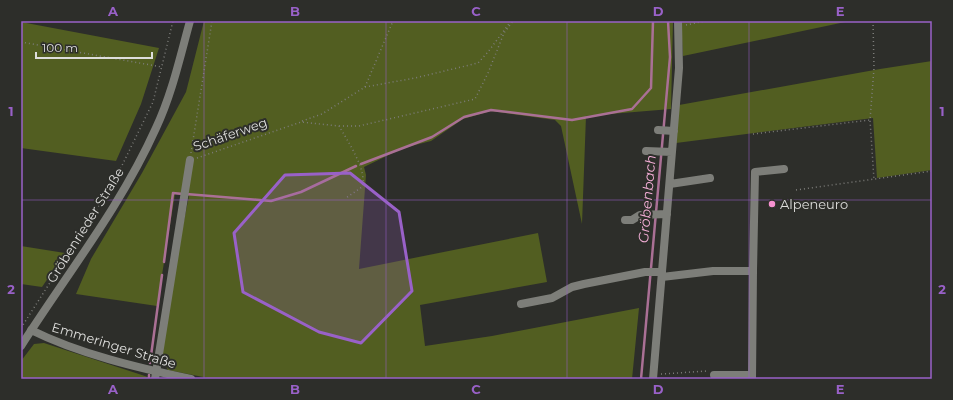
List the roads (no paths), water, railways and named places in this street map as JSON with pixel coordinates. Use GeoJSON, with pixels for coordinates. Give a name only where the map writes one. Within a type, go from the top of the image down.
{"type":"FeatureCollection","features":[{"type":"Feature","properties":{"kind":"street","name":"Gröbenrieder Straße"},"geometry":{"type":"LineString","coordinates":[[21,346],[123,192],[156,128],[172,87],[190,21]]}},
{"type":"Feature","properties":{"kind":"street"},"geometry":{"type":"LineString","coordinates":[[653,377],[664,214],[670,184],[669,152],[679,68],[678,24]]}},
{"type":"Feature","properties":{"kind":"street"},"geometry":{"type":"LineString","coordinates":[[658,130],[672,131]]}},
{"type":"Feature","properties":{"kind":"street"},"geometry":{"type":"LineString","coordinates":[[646,150],[669,152]]}},
{"type":"Feature","properties":{"kind":"street","name":"Schäferweg"},"geometry":{"type":"LineString","coordinates":[[156,375],[190,160]]}},
{"type":"Feature","properties":{"kind":"street"},"geometry":{"type":"LineString","coordinates":[[714,376],[752,377],[755,172],[784,169]]}},
{"type":"Feature","properties":{"kind":"street"},"geometry":{"type":"LineString","coordinates":[[670,184],[710,178]]}},
{"type":"Feature","properties":{"kind":"street"},"geometry":{"type":"LineString","coordinates":[[625,220],[632,220],[640,215],[664,214]]}},
{"type":"Feature","properties":{"kind":"street"},"geometry":{"type":"LineString","coordinates":[[521,304],[552,298],[572,287],[645,272],[660,274],[713,271],[754,271]]}},
{"type":"Feature","properties":{"kind":"street","name":"Emmeringer Straße"},"geometry":{"type":"LineString","coordinates":[[31,330],[45,337],[156,375],[191,379]]}},
{"type":"Feature","properties":{"kind":"waterway"},"geometry":{"type":"LineString","coordinates":[[361,164],[432,137],[464,117],[491,110],[572,120],[632,109],[651,88],[653,21]]}},
{"type":"Feature","properties":{"kind":"waterway","name":"Gröbenbach"},"geometry":{"type":"LineString","coordinates":[[641,379],[670,57],[668,21]]}},
{"type":"Feature","properties":{"kind":"waterway"},"geometry":{"type":"LineString","coordinates":[[186,194],[271,201],[301,192],[356,166]]}},
{"type":"Feature","properties":{"kind":"waterway"},"geometry":{"type":"LineString","coordinates":[[164,262],[173,193],[183,194]]}},
{"type":"Feature","properties":{"kind":"waterway"},"geometry":{"type":"LineString","coordinates":[[150,363],[162,275]]}},
{"type":"Feature","properties":{"kind":"place","name":"Alpeneuro"},"geometry":{"type":"Point","coordinates":[772,204]}}]}
